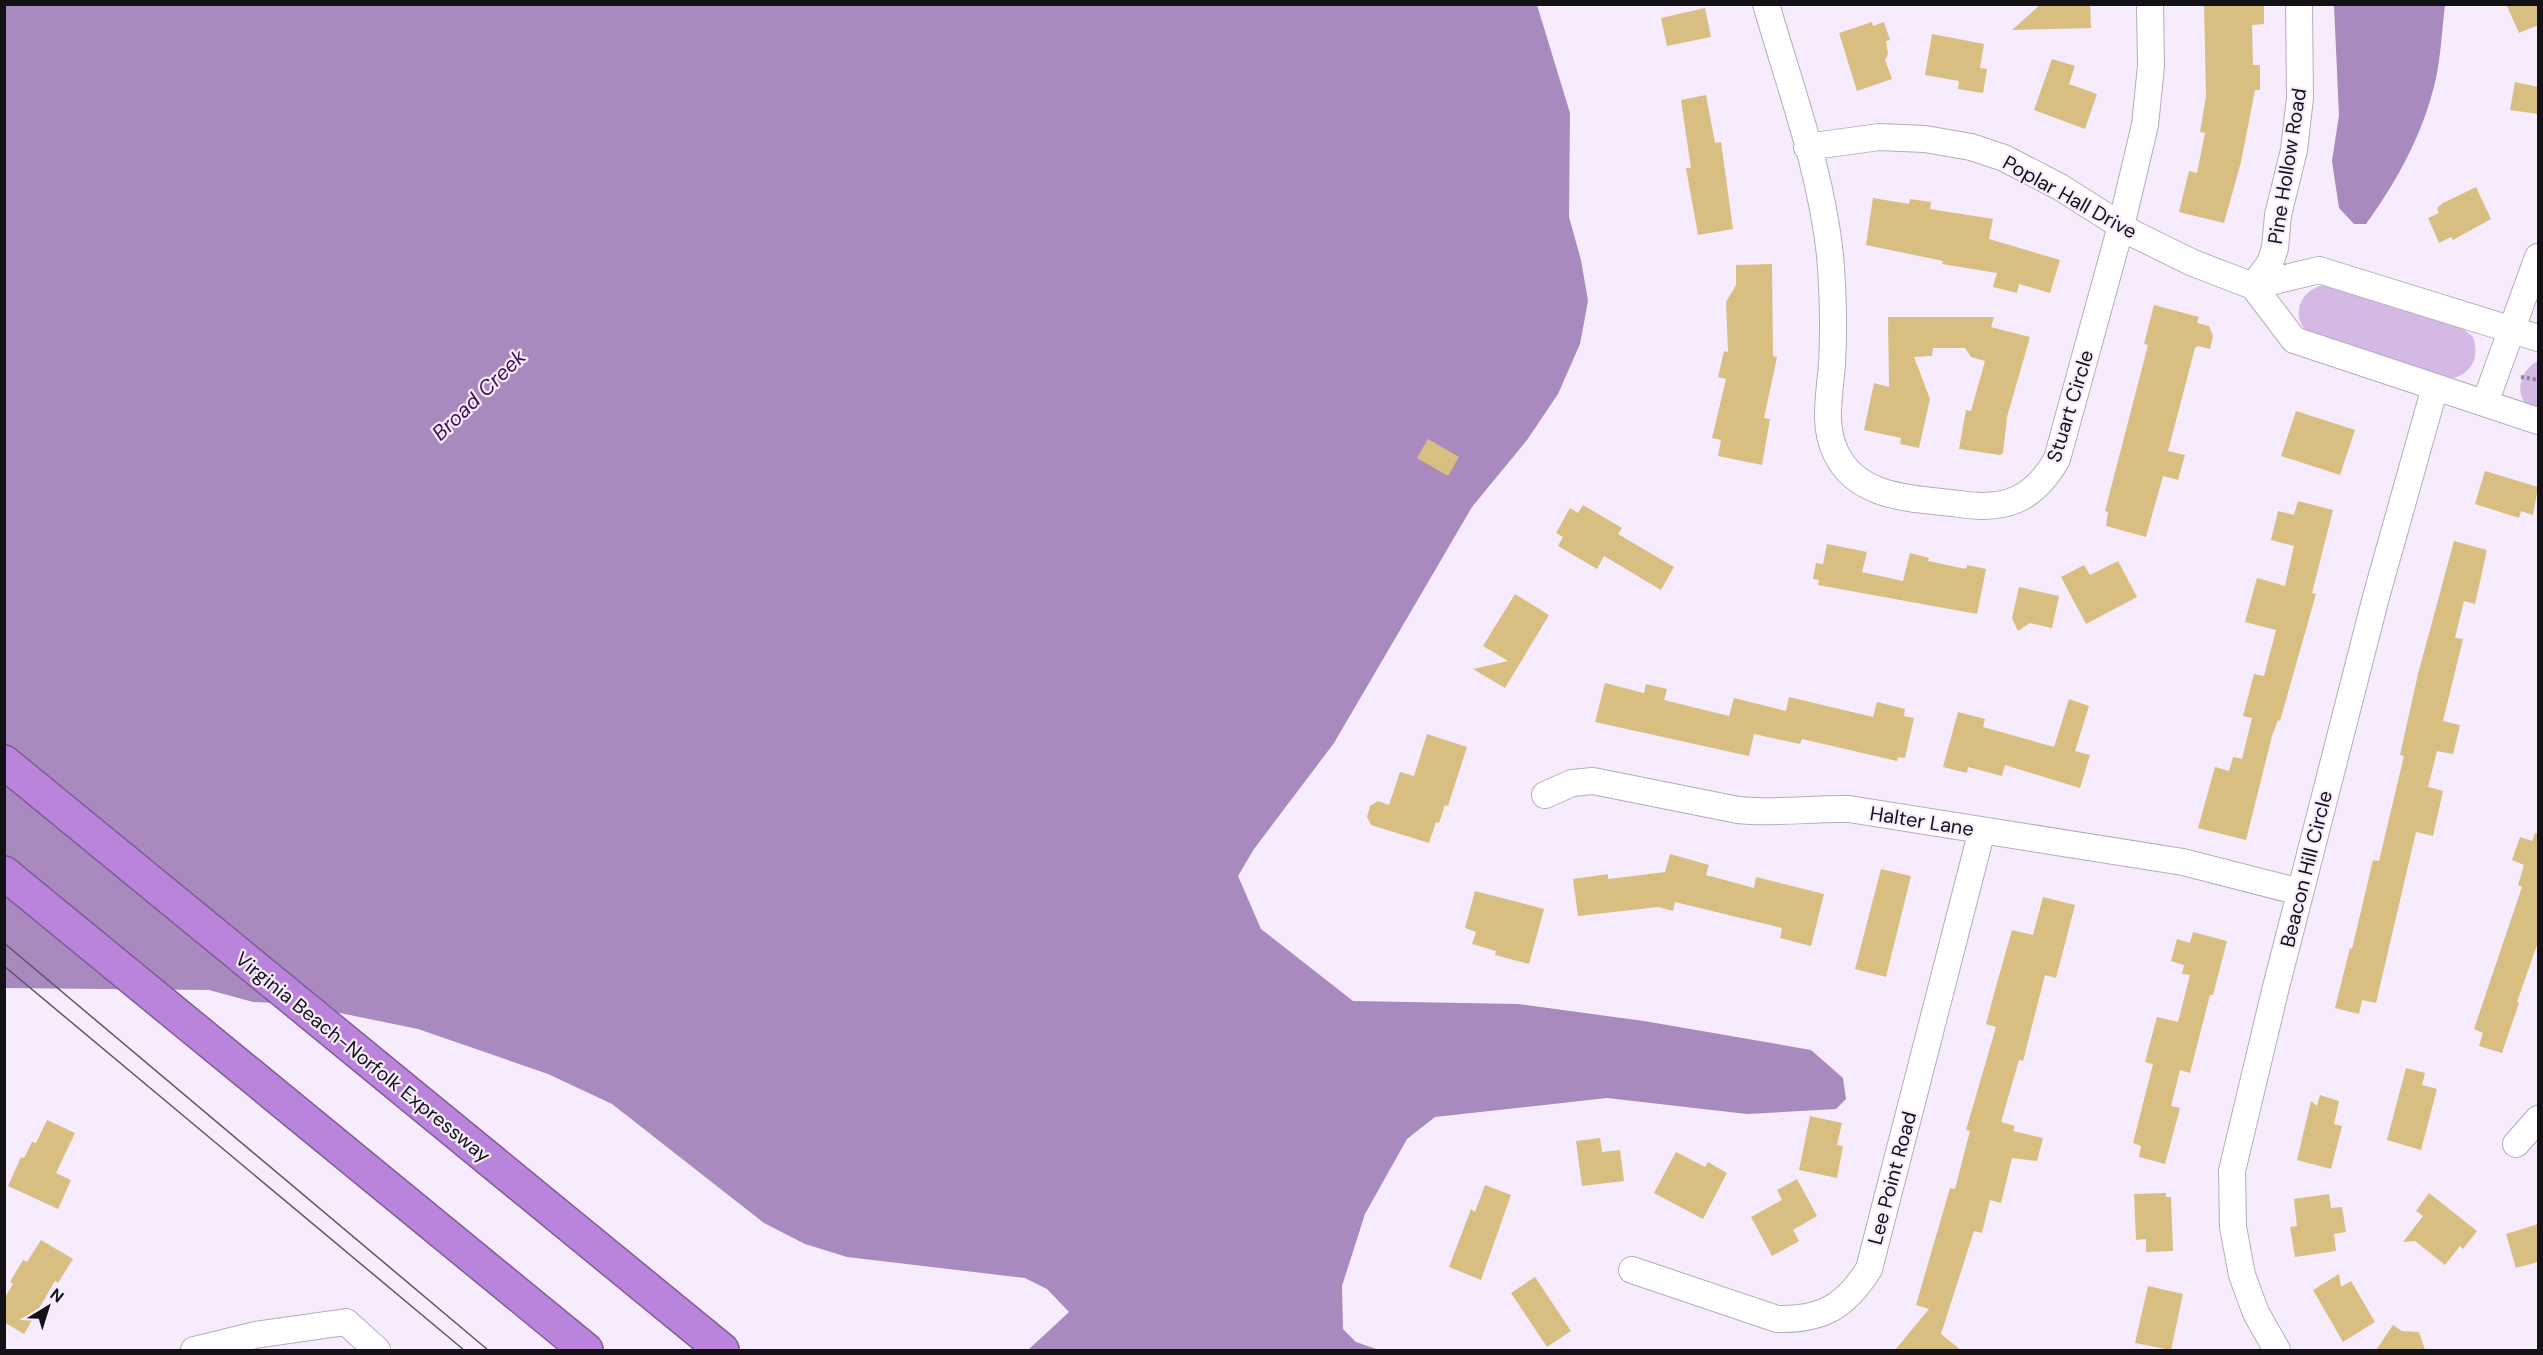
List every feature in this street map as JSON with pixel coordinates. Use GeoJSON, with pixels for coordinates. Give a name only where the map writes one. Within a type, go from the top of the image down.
{"type":"FeatureCollection","features":[{"type":"Feature","properties":{"kind":"highway","name":"Virginia Beach-Norfolk Expressway"},"geometry":{"type":"LineString","coordinates":[[4,762],[722,1350]]}},
{"type":"Feature","properties":{"kind":"highway"},"geometry":{"type":"LineString","coordinates":[[4,873],[586,1350]]}},
{"type":"Feature","properties":{"kind":"street","name":"Stuart Circle"},"geometry":{"type":"LineString","coordinates":[[1767,4],[1818,183],[1830,265],[1833,315],[1828,430],[1836,454],[1851,474],[1868,487],[1884,494],[1990,507],[2010,503],[2032,491],[2047,477],[2057,459],[2121,226],[2145,125],[2151,66],[2150,4]]}},
{"type":"Feature","properties":{"kind":"street","name":"Pine Hollow Road"},"geometry":{"type":"LineString","coordinates":[[2253,286],[2270,263],[2275,248],[2278,215],[2294,150],[2300,98],[2299,4]]}},
{"type":"Feature","properties":{"kind":"street","name":"Poplar Hall Drive"},"geometry":{"type":"LineString","coordinates":[[1807,147],[1879,137],[1925,139],[1971,147],[2004,159],[2060,187],[2121,226],[2193,263],[2253,286]]}},
{"type":"Feature","properties":{"kind":"street"},"geometry":{"type":"LineString","coordinates":[[2485,404],[2538,257]]}},
{"type":"Feature","properties":{"kind":"street"},"geometry":{"type":"LineString","coordinates":[[2538,338],[2319,270],[2253,286],[2294,340],[2538,421]]}},
{"type":"Feature","properties":{"kind":"street","name":"Beacon Hill Circle"},"geometry":{"type":"LineString","coordinates":[[2277,1350],[2256,1313],[2242,1275],[2233,1227],[2232,1171],[2300,892],[2376,597],[2435,387]]}},
{"type":"Feature","properties":{"kind":"street","name":"Halter Lane"},"geometry":{"type":"LineString","coordinates":[[1545,795],[1572,783],[1593,781],[1738,810],[1759,812],[1804,808],[1849,809],[2183,862],[2300,892]]}},
{"type":"Feature","properties":{"kind":"street","name":"Lee Point Road"},"geometry":{"type":"LineString","coordinates":[[1632,1270],[1777,1320],[1800,1320],[1821,1314],[1841,1304],[1857,1288],[1869,1269],[1982,831]]}},
{"type":"Feature","properties":{"kind":"street"},"geometry":{"type":"LineString","coordinates":[[2516,1144],[2538,1119]]}},
{"type":"Feature","properties":{"kind":"street"},"geometry":{"type":"LineString","coordinates":[[194,1350],[278,1341],[346,1322],[376,1350]]}},
{"type":"Feature","properties":{"kind":"shaded area"},"geometry":{"type":"Polygon","coordinates":[[[2327,284],[2459,325],[2473,337],[2475,358],[2472,364],[2464,373],[2450,379],[2310,335],[2300,320],[2300,304],[2310,291],[2327,284]]]}},
{"type":"Feature","properties":{"kind":"shaded area"},"geometry":{"type":"Polygon","coordinates":[[[2538,361],[2538,412],[2524,402],[2520,387],[2525,372],[2538,361]]]}},
{"type":"Feature","properties":{"kind":"water","name":"Broad Creek"},"geometry":{"type":"Polygon","coordinates":[[[5,5],[1537,5],[1570,113],[1569,217],[1581,260],[1588,301],[1580,344],[1558,394],[1527,440],[1472,507],[1334,743],[1254,849],[1238,876],[1261,929],[1353,1001],[1518,1004],[1644,1021],[1811,1050],[1843,1078],[1846,1099],[1836,1109],[1747,1114],[1607,1098],[1435,1117],[1407,1139],[1365,1214],[1342,1286],[1343,1329],[1356,1342],[1379,1350],[1028,1350],[1069,1312],[1047,1289],[1025,1278],[847,1257],[805,1244],[764,1223],[612,1104],[548,1074],[418,1029],[296,1004],[253,1002],[209,990],[5,988],[5,5]]]}},
{"type":"Feature","properties":{"kind":"water"},"geometry":{"type":"Polygon","coordinates":[[[2334,5],[2445,5],[2438,69],[2431,98],[2417,136],[2399,173],[2366,224],[2354,224],[2339,208],[2332,161],[2339,115],[2334,5]]]}},
{"type":"Feature","properties":{"kind":"building"},"geometry":{"type":"Polygon","coordinates":[[[2041,4],[2090,4],[2091,28],[2012,30],[2041,4]]]}},
{"type":"Feature","properties":{"kind":"building"},"geometry":{"type":"Polygon","coordinates":[[[2204,4],[2264,4],[2264,24],[2252,25],[2253,65],[2260,65],[2260,90],[2255,90],[2241,162],[2224,223],[2179,212],[2189,171],[2197,173],[2205,133],[2200,132],[2206,96],[2204,4]]]}},
{"type":"Feature","properties":{"kind":"building"},"geometry":{"type":"Polygon","coordinates":[[[2506,4],[2538,4],[2538,25],[2519,33],[2506,4]]]}},
{"type":"Feature","properties":{"kind":"building"},"geometry":{"type":"Polygon","coordinates":[[[1705,8],[1711,37],[1667,46],[1661,18],[1705,8]]]}},
{"type":"Feature","properties":{"kind":"building"},"geometry":{"type":"Polygon","coordinates":[[[1872,22],[1873,26],[1884,22],[1890,40],[1886,41],[1888,54],[1885,60],[1892,79],[1857,91],[1839,33],[1872,22]]]}},
{"type":"Feature","properties":{"kind":"building"},"geometry":{"type":"Polygon","coordinates":[[[1932,34],[1984,44],[1980,68],[1987,69],[1983,93],[1958,89],[1959,81],[1925,75],[1932,34]]]}},
{"type":"Feature","properties":{"kind":"building"},"geometry":{"type":"Polygon","coordinates":[[[2052,59],[2075,66],[2069,84],[2097,94],[2085,129],[2034,110],[2052,59]]]}},
{"type":"Feature","properties":{"kind":"building"},"geometry":{"type":"Polygon","coordinates":[[[2515,82],[2538,87],[2538,114],[2510,110],[2515,82]]]}},
{"type":"Feature","properties":{"kind":"building"},"geometry":{"type":"Polygon","coordinates":[[[1706,95],[1715,143],[1721,142],[1733,229],[1698,235],[1686,168],[1691,168],[1681,100],[1706,95]]]}},
{"type":"Feature","properties":{"kind":"building"},"geometry":{"type":"Polygon","coordinates":[[[2476,187],[2491,219],[2453,240],[2451,237],[2439,243],[2428,218],[2439,213],[2437,208],[2443,203],[2476,187]]]}},
{"type":"Feature","properties":{"kind":"building"},"geometry":{"type":"Polygon","coordinates":[[[1873,198],[1909,204],[1910,199],[1931,202],[1930,209],[1993,219],[1989,239],[2060,260],[2050,293],[2019,284],[2017,293],[1993,287],[1997,273],[1942,264],[1943,261],[1866,245],[1873,198]]]}},
{"type":"Feature","properties":{"kind":"building"},"geometry":{"type":"Polygon","coordinates":[[[1772,264],[1773,356],[1777,357],[1764,418],[1770,419],[1762,465],[1718,456],[1721,440],[1712,438],[1726,379],[1718,377],[1724,351],[1728,352],[1726,302],[1736,285],[1736,265],[1772,264]]]}},
{"type":"Feature","properties":{"kind":"building"},"geometry":{"type":"Polygon","coordinates":[[[2154,305],[2199,317],[2197,323],[2209,326],[2213,336],[2210,349],[2198,346],[2195,348],[2168,451],[2185,455],[2178,480],[2163,476],[2146,537],[2106,526],[2108,512],[2105,511],[2148,345],[2144,344],[2154,305]]]}},
{"type":"Feature","properties":{"kind":"building"},"geometry":{"type":"Polygon","coordinates":[[[1888,317],[1994,317],[1991,327],[2030,337],[2007,417],[2003,453],[2000,455],[1959,449],[1966,410],[1971,411],[1985,361],[1971,357],[1965,348],[1933,348],[1932,356],[1914,357],[1930,399],[1919,448],[1900,444],[1901,438],[1864,430],[1874,383],[1889,387],[1888,317]]]}},
{"type":"Feature","properties":{"kind":"building"},"geometry":{"type":"Polygon","coordinates":[[[2296,411],[2355,430],[2340,475],[2281,456],[2296,411]]]}},
{"type":"Feature","properties":{"kind":"building"},"geometry":{"type":"Polygon","coordinates":[[[1428,439],[1459,457],[1448,476],[1417,458],[1428,439]]]}},
{"type":"Feature","properties":{"kind":"building"},"geometry":{"type":"Polygon","coordinates":[[[2485,471],[2538,487],[2533,515],[2521,511],[2519,518],[2475,504],[2485,471]]]}},
{"type":"Feature","properties":{"kind":"building"},"geometry":{"type":"Polygon","coordinates":[[[2298,501],[2333,510],[2312,593],[2316,594],[2280,721],[2278,720],[2272,736],[2246,840],[2198,828],[2215,767],[2229,771],[2233,757],[2242,759],[2252,718],[2243,716],[2254,674],[2264,676],[2276,630],[2245,622],[2257,578],[2285,586],[2294,546],[2271,540],[2278,511],[2294,515],[2298,501]]]}},
{"type":"Feature","properties":{"kind":"building"},"geometry":{"type":"Polygon","coordinates":[[[1583,505],[1622,528],[1618,534],[1674,567],[1661,590],[1604,556],[1597,569],[1558,546],[1563,537],[1556,533],[1570,508],[1578,513],[1583,505]]]}},
{"type":"Feature","properties":{"kind":"building"},"geometry":{"type":"Polygon","coordinates":[[[2454,541],[2487,550],[2475,604],[2464,601],[2455,638],[2463,639],[2443,721],[2460,725],[2453,754],[2437,751],[2428,787],[2443,791],[2433,836],[2416,832],[2376,1003],[2362,1000],[2359,1014],[2335,1008],[2373,860],[2379,861],[2404,756],[2400,755],[2418,674],[2454,541]]]}},
{"type":"Feature","properties":{"kind":"building"},"geometry":{"type":"Polygon","coordinates":[[[1827,544],[1867,552],[1862,572],[1903,581],[1910,553],[1929,558],[1928,561],[1966,569],[1967,565],[1986,569],[1977,614],[1818,585],[1819,580],[1813,579],[1816,563],[1823,564],[1827,544]]]}},
{"type":"Feature","properties":{"kind":"building"},"geometry":{"type":"Polygon","coordinates":[[[2118,561],[2137,597],[2086,624],[2061,577],[2084,565],[2090,575],[2118,561]]]}},
{"type":"Feature","properties":{"kind":"building"},"geometry":{"type":"Polygon","coordinates":[[[2019,587],[2059,596],[2052,628],[2030,623],[2018,631],[2012,618],[2019,587]]]}},
{"type":"Feature","properties":{"kind":"building"},"geometry":{"type":"Polygon","coordinates":[[[1515,594],[1549,615],[1505,688],[1473,669],[1508,661],[1483,646],[1515,594]]]}},
{"type":"Feature","properties":{"kind":"building"},"geometry":{"type":"Polygon","coordinates":[[[1605,683],[1644,693],[1646,684],[1667,689],[1664,700],[1729,716],[1734,698],[1786,711],[1789,697],[1873,717],[1877,702],[1905,709],[1904,716],[1914,718],[1905,758],[1898,757],[1897,761],[1802,739],[1800,744],[1754,734],[1749,756],[1595,722],[1605,683]]]}},
{"type":"Feature","properties":{"kind":"building"},"geometry":{"type":"Polygon","coordinates":[[[2069,699],[2089,706],[2075,751],[2090,755],[2080,788],[2005,765],[2002,776],[1968,767],[1967,773],[1943,767],[1958,712],[1985,719],[1983,727],[2054,747],[2069,699]]]}},
{"type":"Feature","properties":{"kind":"building"},"geometry":{"type":"Polygon","coordinates":[[[1427,734],[1467,747],[1448,806],[1445,805],[1439,823],[1436,822],[1429,843],[1371,825],[1367,817],[1370,806],[1378,801],[1389,805],[1400,772],[1414,776],[1427,734]]]}},
{"type":"Feature","properties":{"kind":"building"},"geometry":{"type":"Polygon","coordinates":[[[2535,833],[2538,834],[2538,942],[2502,1053],[2479,1046],[2483,1033],[2474,1029],[2522,887],[2518,885],[2524,865],[2512,860],[2520,837],[2532,841],[2535,833]]]}},
{"type":"Feature","properties":{"kind":"building"},"geometry":{"type":"Polygon","coordinates":[[[1670,854],[1709,865],[1706,875],[1754,888],[1756,877],[1824,894],[1811,946],[1780,938],[1782,928],[1675,902],[1673,911],[1658,907],[1578,916],[1573,879],[1608,874],[1608,879],[1665,872],[1670,854]]]}},
{"type":"Feature","properties":{"kind":"building"},"geometry":{"type":"Polygon","coordinates":[[[1881,869],[1911,876],[1886,977],[1855,969],[1881,869]]]}},
{"type":"Feature","properties":{"kind":"building"},"geometry":{"type":"Polygon","coordinates":[[[1475,891],[1544,909],[1529,964],[1495,955],[1496,951],[1472,944],[1476,932],[1465,928],[1475,891]]]}},
{"type":"Feature","properties":{"kind":"building"},"geometry":{"type":"Polygon","coordinates":[[[2043,897],[2075,905],[2056,978],[2045,975],[2023,1061],[2019,1060],[2001,1122],[2015,1126],[2013,1131],[2043,1138],[2037,1161],[2012,1158],[2001,1203],[1990,1200],[1982,1233],[1974,1231],[1941,1334],[1961,1350],[1895,1350],[1929,1309],[1916,1305],[1950,1188],[1955,1189],[1970,1131],[1966,1130],[1996,1027],[1986,1024],[1997,983],[2012,930],[2033,935],[2043,897]]]}},
{"type":"Feature","properties":{"kind":"building"},"geometry":{"type":"Polygon","coordinates":[[[2193,932],[2227,941],[2190,1073],[2180,1070],[2171,1106],[2180,1108],[2165,1164],[2139,1157],[2141,1146],[2133,1143],[2153,1064],[2145,1062],[2157,1017],[2178,1022],[2190,975],[2182,974],[2184,965],[2171,961],[2177,939],[2190,943],[2193,932]]]}},
{"type":"Feature","properties":{"kind":"building"},"geometry":{"type":"Polygon","coordinates":[[[2406,1068],[2425,1073],[2422,1085],[2437,1089],[2421,1150],[2387,1140],[2406,1068]]]}},
{"type":"Feature","properties":{"kind":"building"},"geometry":{"type":"Polygon","coordinates":[[[2320,1095],[2339,1101],[2334,1124],[2342,1126],[2331,1169],[2297,1160],[2311,1101],[2317,1106],[2320,1095]]]}},
{"type":"Feature","properties":{"kind":"building"},"geometry":{"type":"Polygon","coordinates":[[[1810,1116],[1842,1123],[1837,1145],[1843,1146],[1837,1178],[1799,1170],[1810,1116]]]}},
{"type":"Feature","properties":{"kind":"building"},"geometry":{"type":"Polygon","coordinates":[[[47,1120],[75,1133],[56,1173],[71,1180],[58,1209],[8,1186],[21,1157],[24,1158],[32,1142],[36,1143],[47,1120]]]}},
{"type":"Feature","properties":{"kind":"building"},"geometry":{"type":"Polygon","coordinates":[[[1600,1138],[1602,1152],[1620,1150],[1624,1181],[1582,1186],[1576,1141],[1600,1138]]]}},
{"type":"Feature","properties":{"kind":"building"},"geometry":{"type":"Polygon","coordinates":[[[1676,1152],[1705,1167],[1708,1162],[1727,1173],[1703,1219],[1654,1193],[1676,1152]]]}},
{"type":"Feature","properties":{"kind":"building"},"geometry":{"type":"Polygon","coordinates":[[[1797,1179],[1817,1216],[1793,1230],[1799,1241],[1772,1256],[1751,1217],[1782,1200],[1777,1190],[1797,1179]]]}},
{"type":"Feature","properties":{"kind":"building"},"geometry":{"type":"Polygon","coordinates":[[[1485,1185],[1511,1195],[1481,1280],[1449,1267],[1471,1209],[1475,1212],[1485,1185]]]}},
{"type":"Feature","properties":{"kind":"building"},"geometry":{"type":"Polygon","coordinates":[[[2166,1193],[2166,1197],[2171,1197],[2173,1251],[2146,1252],[2146,1239],[2136,1240],[2134,1194],[2166,1193]]]}},
{"type":"Feature","properties":{"kind":"building"},"geometry":{"type":"Polygon","coordinates":[[[2429,1193],[2477,1231],[2463,1249],[2460,1246],[2445,1265],[2415,1241],[2403,1242],[2423,1216],[2416,1211],[2429,1193]]]}},
{"type":"Feature","properties":{"kind":"building"},"geometry":{"type":"Polygon","coordinates":[[[2329,1194],[2331,1208],[2342,1207],[2346,1232],[2334,1234],[2336,1251],[2295,1257],[2290,1227],[2297,1226],[2294,1199],[2329,1194]]]}},
{"type":"Feature","properties":{"kind":"building"},"geometry":{"type":"Polygon","coordinates":[[[2538,1224],[2538,1262],[2516,1268],[2506,1234],[2538,1224]]]}},
{"type":"Feature","properties":{"kind":"building"},"geometry":{"type":"Polygon","coordinates":[[[41,1240],[73,1259],[58,1283],[55,1281],[24,1334],[4,1322],[4,1299],[13,1284],[10,1282],[23,1260],[27,1262],[41,1240]]]}},
{"type":"Feature","properties":{"kind":"building"},"geometry":{"type":"Polygon","coordinates":[[[2339,1274],[2341,1287],[2351,1281],[2375,1322],[2343,1342],[2313,1290],[2339,1274]]]}},
{"type":"Feature","properties":{"kind":"building"},"geometry":{"type":"Polygon","coordinates":[[[1535,1277],[1571,1331],[1547,1347],[1511,1293],[1535,1277]]]}},
{"type":"Feature","properties":{"kind":"building"},"geometry":{"type":"Polygon","coordinates":[[[2148,1286],[2183,1294],[2171,1350],[2135,1343],[2148,1286]]]}},
{"type":"Feature","properties":{"kind":"building"},"geometry":{"type":"Polygon","coordinates":[[[2393,1325],[2402,1331],[2419,1332],[2425,1350],[2376,1350],[2393,1325]]]}},
{"type":"Feature","properties":{"kind":"tram line"},"geometry":{"type":"LineString","coordinates":[[4,943],[488,1350]]}},
{"type":"Feature","properties":{"kind":"tram line"},"geometry":{"type":"LineString","coordinates":[[4,966],[464,1350]]}}]}
